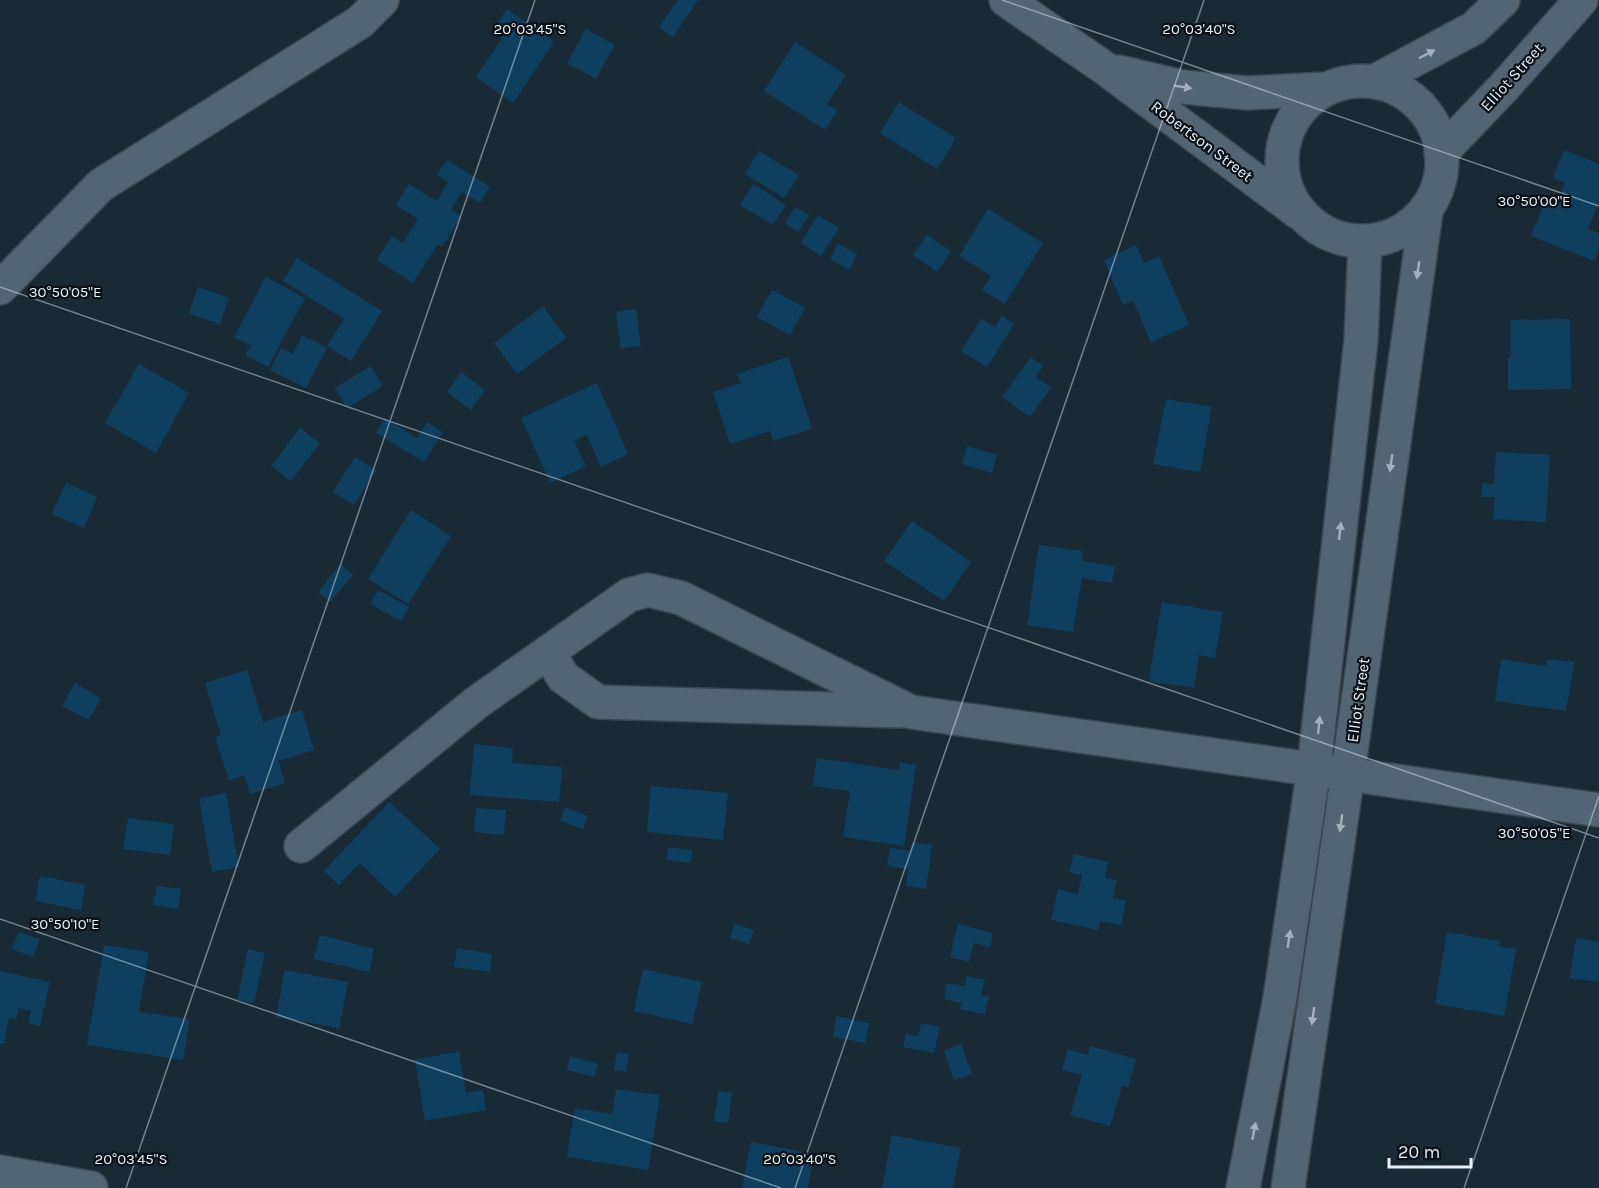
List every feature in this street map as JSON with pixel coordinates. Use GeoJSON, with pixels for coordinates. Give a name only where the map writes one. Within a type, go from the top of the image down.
{"type":"FeatureCollection","features":[{"type":"Feature","properties":{"kind":"street"},"geometry":{"type":"LineString","coordinates":[[0,288],[101,185],[360,22],[382,0]]}},
{"type":"Feature","properties":{"kind":"street","name":"Robertson Street"},"geometry":{"type":"LineString","coordinates":[[1006,0],[1106,69],[1299,213]]}},
{"type":"Feature","properties":{"kind":"street"},"geometry":{"type":"LineString","coordinates":[[1375,81],[1474,28],[1503,0]]}},
{"type":"Feature","properties":{"kind":"street","name":"Elliot Street"},"geometry":{"type":"LineString","coordinates":[[1441,153],[1505,86],[1581,0]]}},
{"type":"Feature","properties":{"kind":"street","name":"Robertson Street"},"geometry":{"type":"LineString","coordinates":[[1106,69],[1183,87],[1247,93],[1325,89]]}},
{"type":"Feature","properties":{"kind":"street"},"geometry":{"type":"LineString","coordinates":[[1352,81],[1375,81],[1411,97],[1433,122],[1441,153],[1438,185],[1426,212],[1410,227],[1365,243],[1320,232],[1299,213],[1287,193],[1281,156],[1297,113],[1325,89],[1352,81]]}},
{"type":"Feature","properties":{"kind":"street","name":"Elliot Street"},"geometry":{"type":"LineString","coordinates":[[1288,1188],[1426,212]]}},
{"type":"Feature","properties":{"kind":"street"},"geometry":{"type":"LineString","coordinates":[[1243,1188],[1280,998],[1314,768],[1361,340],[1365,243]]}},
{"type":"Feature","properties":{"kind":"street"},"geometry":{"type":"LineString","coordinates":[[301,846],[476,703],[629,596],[648,590],[681,598],[911,712]]}},
{"type":"Feature","properties":{"kind":"street"},"geometry":{"type":"LineString","coordinates":[[549,653],[563,677],[598,702],[911,712],[1599,810]]}},
{"type":"Feature","properties":{"kind":"street"},"geometry":{"type":"LineString","coordinates":[[0,1172],[91,1188]]}},
{"type":"Feature","properties":{"kind":"building"},"geometry":{"type":"Polygon","coordinates":[[[678,0],[698,0],[673,37],[659,27],[678,0]]]}},
{"type":"Feature","properties":{"kind":"building"},"geometry":{"type":"Polygon","coordinates":[[[507,9],[554,42],[513,103],[476,77],[503,37],[493,30],[507,9]]]}},
{"type":"Feature","properties":{"kind":"building"},"geometry":{"type":"Polygon","coordinates":[[[586,29],[615,45],[596,79],[567,63],[586,29]]]}},
{"type":"Feature","properties":{"kind":"building"},"geometry":{"type":"Polygon","coordinates":[[[795,42],[846,75],[827,104],[837,111],[825,130],[764,91],[795,42]]]}},
{"type":"Feature","properties":{"kind":"building"},"geometry":{"type":"Polygon","coordinates":[[[899,102],[956,138],[937,169],[880,133],[899,102]]]}},
{"type":"Feature","properties":{"kind":"building"},"geometry":{"type":"Polygon","coordinates":[[[1564,150],[1599,164],[1599,202],[1588,229],[1599,233],[1599,249],[1594,261],[1531,236],[1544,204],[1555,208],[1565,183],[1553,178],[1564,150]]]}},
{"type":"Feature","properties":{"kind":"building"},"geometry":{"type":"Polygon","coordinates":[[[759,151],[799,175],[784,198],[745,174],[759,151]]]}},
{"type":"Feature","properties":{"kind":"building"},"geometry":{"type":"Polygon","coordinates":[[[447,160],[490,187],[480,203],[462,192],[451,210],[461,216],[442,247],[437,245],[413,283],[377,260],[392,236],[403,243],[418,219],[396,205],[409,184],[437,201],[448,182],[437,175],[447,160]]]}},
{"type":"Feature","properties":{"kind":"building"},"geometry":{"type":"Polygon","coordinates":[[[753,184],[786,205],[773,225],[740,205],[753,184]]]}},
{"type":"Feature","properties":{"kind":"building"},"geometry":{"type":"Polygon","coordinates":[[[795,207],[809,215],[798,232],[785,223],[795,207]]]}},
{"type":"Feature","properties":{"kind":"building"},"geometry":{"type":"Polygon","coordinates":[[[988,209],[1043,243],[1005,304],[982,290],[991,276],[959,256],[988,209]]]}},
{"type":"Feature","properties":{"kind":"building"},"geometry":{"type":"Polygon","coordinates":[[[818,215],[839,228],[821,256],[801,243],[818,215]]]}},
{"type":"Feature","properties":{"kind":"building"},"geometry":{"type":"Polygon","coordinates":[[[927,235],[951,251],[937,272],[913,255],[927,235]]]}},
{"type":"Feature","properties":{"kind":"building"},"geometry":{"type":"Polygon","coordinates":[[[838,244],[857,254],[849,270],[830,259],[838,244]]]}},
{"type":"Feature","properties":{"kind":"building"},"geometry":{"type":"Polygon","coordinates":[[[1136,245],[1144,263],[1159,256],[1189,325],[1151,342],[1133,301],[1123,305],[1104,260],[1136,245]]]}},
{"type":"Feature","properties":{"kind":"building"},"geometry":{"type":"Polygon","coordinates":[[[297,258],[382,311],[351,361],[327,346],[344,319],[283,281],[297,258]]]}},
{"type":"Feature","properties":{"kind":"building"},"geometry":{"type":"Polygon","coordinates":[[[266,277],[305,298],[268,367],[245,355],[251,346],[234,337],[266,277]]]}},
{"type":"Feature","properties":{"kind":"building"},"geometry":{"type":"Polygon","coordinates":[[[198,287],[229,298],[220,324],[189,314],[198,287]]]}},
{"type":"Feature","properties":{"kind":"building"},"geometry":{"type":"Polygon","coordinates":[[[772,290],[805,308],[790,335],[757,317],[772,290]]]}},
{"type":"Feature","properties":{"kind":"building"},"geometry":{"type":"Polygon","coordinates":[[[543,306],[566,338],[517,374],[494,343],[543,306]]]}},
{"type":"Feature","properties":{"kind":"building"},"geometry":{"type":"Polygon","coordinates":[[[636,309],[641,346],[621,348],[616,312],[636,309]]]}},
{"type":"Feature","properties":{"kind":"building"},"geometry":{"type":"Polygon","coordinates":[[[1002,316],[1014,324],[987,367],[961,351],[981,319],[995,327],[1002,316]]]}},
{"type":"Feature","properties":{"kind":"building"},"geometry":{"type":"Polygon","coordinates":[[[1570,319],[1571,389],[1508,390],[1511,320],[1570,319]]]}},
{"type":"Feature","properties":{"kind":"building"},"geometry":{"type":"Polygon","coordinates":[[[302,335],[327,348],[306,388],[270,370],[281,348],[293,354],[302,335]]]}},
{"type":"Feature","properties":{"kind":"building"},"geometry":{"type":"Polygon","coordinates":[[[788,357],[812,429],[773,441],[770,431],[730,444],[713,392],[741,383],[737,374],[788,357]]]}},
{"type":"Feature","properties":{"kind":"building"},"geometry":{"type":"Polygon","coordinates":[[[1031,357],[1043,366],[1036,377],[1051,388],[1030,417],[1002,397],[1031,357]]]}},
{"type":"Feature","properties":{"kind":"building"},"geometry":{"type":"Polygon","coordinates":[[[139,364],[189,393],[156,453],[105,423],[139,364]]]}},
{"type":"Feature","properties":{"kind":"building"},"geometry":{"type":"Polygon","coordinates":[[[371,366],[383,386],[347,408],[335,388],[371,366]]]}},
{"type":"Feature","properties":{"kind":"building"},"geometry":{"type":"Polygon","coordinates":[[[461,372],[485,390],[471,410],[447,392],[461,372]]]}},
{"type":"Feature","properties":{"kind":"building"},"geometry":{"type":"Polygon","coordinates":[[[597,383],[628,454],[601,467],[587,435],[574,441],[586,466],[550,483],[521,418],[597,383]]]}},
{"type":"Feature","properties":{"kind":"building"},"geometry":{"type":"Polygon","coordinates":[[[1166,399],[1212,407],[1200,472],[1153,464],[1166,399]]]}},
{"type":"Feature","properties":{"kind":"building"},"geometry":{"type":"Polygon","coordinates":[[[385,418],[417,438],[427,422],[443,432],[424,462],[376,433],[385,418]]]}},
{"type":"Feature","properties":{"kind":"building"},"geometry":{"type":"Polygon","coordinates":[[[300,428],[320,443],[291,481],[271,466],[300,428]]]}},
{"type":"Feature","properties":{"kind":"building"},"geometry":{"type":"Polygon","coordinates":[[[967,446],[997,455],[992,473],[962,464],[967,446]]]}},
{"type":"Feature","properties":{"kind":"building"},"geometry":{"type":"Polygon","coordinates":[[[1496,452],[1550,455],[1546,522],[1493,519],[1495,497],[1481,497],[1482,483],[1494,484],[1496,452]]]}},
{"type":"Feature","properties":{"kind":"building"},"geometry":{"type":"Polygon","coordinates":[[[355,457],[376,470],[354,505],[333,492],[355,457]]]}},
{"type":"Feature","properties":{"kind":"building"},"geometry":{"type":"Polygon","coordinates":[[[66,483],[97,497],[84,528],[52,514],[66,483]]]}},
{"type":"Feature","properties":{"kind":"building"},"geometry":{"type":"Polygon","coordinates":[[[411,510],[451,536],[408,604],[368,579],[411,510]]]}},
{"type":"Feature","properties":{"kind":"building"},"geometry":{"type":"Polygon","coordinates":[[[912,521],[971,562],[944,601],[884,561],[912,521]]]}},
{"type":"Feature","properties":{"kind":"building"},"geometry":{"type":"Polygon","coordinates":[[[1039,545],[1082,551],[1083,561],[1115,566],[1112,583],[1082,578],[1073,632],[1027,625],[1039,545]]]}},
{"type":"Feature","properties":{"kind":"building"},"geometry":{"type":"Polygon","coordinates":[[[341,564],[353,575],[330,602],[318,592],[341,564]]]}},
{"type":"Feature","properties":{"kind":"building"},"geometry":{"type":"Polygon","coordinates":[[[378,590],[409,607],[401,621],[370,604],[378,590]]]}},
{"type":"Feature","properties":{"kind":"building"},"geometry":{"type":"Polygon","coordinates":[[[1162,602],[1223,612],[1215,658],[1199,655],[1194,688],[1149,681],[1162,602]]]}},
{"type":"Feature","properties":{"kind":"building"},"geometry":{"type":"Polygon","coordinates":[[[1501,659],[1546,666],[1547,659],[1574,662],[1566,711],[1495,701],[1501,659]]]}},
{"type":"Feature","properties":{"kind":"building"},"geometry":{"type":"Polygon","coordinates":[[[247,670],[263,722],[302,710],[314,750],[278,761],[285,783],[250,794],[244,775],[229,780],[215,737],[221,735],[205,683],[247,670]]]}},
{"type":"Feature","properties":{"kind":"building"},"geometry":{"type":"Polygon","coordinates":[[[75,683],[101,698],[89,720],[62,706],[75,683]]]}},
{"type":"Feature","properties":{"kind":"building"},"geometry":{"type":"Polygon","coordinates":[[[474,744],[513,748],[512,763],[562,767],[559,802],[470,795],[474,744]]]}},
{"type":"Feature","properties":{"kind":"building"},"geometry":{"type":"Polygon","coordinates":[[[817,758],[899,770],[900,762],[916,765],[904,846],[843,837],[850,791],[813,786],[817,758]]]}},
{"type":"Feature","properties":{"kind":"building"},"geometry":{"type":"Polygon","coordinates":[[[651,786],[728,793],[723,840],[647,832],[651,786]]]}},
{"type":"Feature","properties":{"kind":"building"},"geometry":{"type":"Polygon","coordinates":[[[226,793],[239,867],[212,872],[199,798],[226,793]]]}},
{"type":"Feature","properties":{"kind":"building"},"geometry":{"type":"Polygon","coordinates":[[[389,802],[440,849],[395,897],[360,863],[339,885],[324,871],[389,802]]]}},
{"type":"Feature","properties":{"kind":"building"},"geometry":{"type":"Polygon","coordinates":[[[565,807],[588,816],[583,829],[560,821],[565,807]]]}},
{"type":"Feature","properties":{"kind":"building"},"geometry":{"type":"Polygon","coordinates":[[[476,808],[506,810],[504,835],[474,832],[476,808]]]}},
{"type":"Feature","properties":{"kind":"building"},"geometry":{"type":"Polygon","coordinates":[[[128,818],[174,824],[170,855],[123,849],[128,818]]]}},
{"type":"Feature","properties":{"kind":"building"},"geometry":{"type":"Polygon","coordinates":[[[912,842],[932,845],[926,889],[906,886],[908,869],[887,866],[890,848],[911,851],[912,842]]]}},
{"type":"Feature","properties":{"kind":"building"},"geometry":{"type":"Polygon","coordinates":[[[668,847],[692,850],[691,863],[667,860],[668,847]]]}},
{"type":"Feature","properties":{"kind":"building"},"geometry":{"type":"Polygon","coordinates":[[[1074,854],[1108,862],[1105,878],[1117,880],[1113,898],[1126,900],[1121,925],[1100,921],[1098,930],[1051,920],[1058,889],[1078,894],[1082,875],[1069,872],[1074,854]]]}},
{"type":"Feature","properties":{"kind":"building"},"geometry":{"type":"Polygon","coordinates":[[[40,876],[85,885],[81,910],[35,901],[40,876]]]}},
{"type":"Feature","properties":{"kind":"building"},"geometry":{"type":"Polygon","coordinates":[[[157,886],[181,889],[178,909],[153,905],[157,886]]]}},
{"type":"Feature","properties":{"kind":"building"},"geometry":{"type":"Polygon","coordinates":[[[735,924],[754,930],[749,944],[730,938],[735,924]]]}},
{"type":"Feature","properties":{"kind":"building"},"geometry":{"type":"Polygon","coordinates":[[[958,924],[993,933],[990,947],[974,943],[969,962],[950,957],[958,924]]]}},
{"type":"Feature","properties":{"kind":"building"},"geometry":{"type":"Polygon","coordinates":[[[19,932],[40,939],[33,957],[12,949],[19,932]]]}},
{"type":"Feature","properties":{"kind":"building"},"geometry":{"type":"Polygon","coordinates":[[[1447,932],[1500,941],[1498,946],[1516,949],[1504,1016],[1435,1004],[1447,932]]]}},
{"type":"Feature","properties":{"kind":"building"},"geometry":{"type":"Polygon","coordinates":[[[320,935],[374,949],[369,972],[314,959],[320,935]]]}},
{"type":"Feature","properties":{"kind":"building"},"geometry":{"type":"Polygon","coordinates":[[[1576,938],[1599,942],[1599,982],[1570,978],[1576,938]]]}},
{"type":"Feature","properties":{"kind":"building"},"geometry":{"type":"Polygon","coordinates":[[[104,945],[149,952],[139,1012],[190,1019],[183,1060],[87,1045],[104,945]]]}},
{"type":"Feature","properties":{"kind":"building"},"geometry":{"type":"Polygon","coordinates":[[[457,948],[492,954],[490,972],[454,967],[457,948]]]}},
{"type":"Feature","properties":{"kind":"building"},"geometry":{"type":"Polygon","coordinates":[[[248,949],[265,953],[254,1003],[237,1000],[248,949]]]}},
{"type":"Feature","properties":{"kind":"building"},"geometry":{"type":"Polygon","coordinates":[[[643,969],[702,982],[692,1024],[634,1011],[643,969]]]}},
{"type":"Feature","properties":{"kind":"building"},"geometry":{"type":"Polygon","coordinates":[[[285,970],[348,982],[339,1028],[276,1017],[285,970]]]}},
{"type":"Feature","properties":{"kind":"building"},"geometry":{"type":"Polygon","coordinates":[[[0,971],[50,982],[40,1026],[28,1023],[31,1011],[18,1008],[16,1020],[9,1018],[4,1044],[0,1043],[0,971]]]}},
{"type":"Feature","properties":{"kind":"building"},"geometry":{"type":"Polygon","coordinates":[[[967,976],[985,980],[981,995],[989,997],[985,1014],[960,1009],[962,1003],[944,999],[947,983],[965,986],[967,976]]]}},
{"type":"Feature","properties":{"kind":"building"},"geometry":{"type":"Polygon","coordinates":[[[836,1016],[869,1023],[866,1043],[833,1037],[836,1016]]]}},
{"type":"Feature","properties":{"kind":"building"},"geometry":{"type":"Polygon","coordinates":[[[921,1023],[940,1027],[934,1053],[903,1047],[906,1034],[918,1036],[921,1023]]]}},
{"type":"Feature","properties":{"kind":"building"},"geometry":{"type":"Polygon","coordinates":[[[961,1044],[972,1074],[954,1080],[944,1051],[961,1044]]]}},
{"type":"Feature","properties":{"kind":"building"},"geometry":{"type":"Polygon","coordinates":[[[1090,1046],[1136,1059],[1128,1087],[1122,1086],[1110,1126],[1070,1115],[1082,1075],[1062,1070],[1068,1049],[1088,1055],[1090,1046]]]}},
{"type":"Feature","properties":{"kind":"building"},"geometry":{"type":"Polygon","coordinates":[[[459,1052],[466,1093],[483,1090],[486,1110],[425,1121],[415,1059],[459,1052]]]}},
{"type":"Feature","properties":{"kind":"building"},"geometry":{"type":"Polygon","coordinates":[[[617,1052],[629,1054],[626,1072],[614,1070],[617,1052]]]}},
{"type":"Feature","properties":{"kind":"building"},"geometry":{"type":"Polygon","coordinates":[[[570,1056],[598,1064],[594,1077],[567,1070],[570,1056]]]}},
{"type":"Feature","properties":{"kind":"building"},"geometry":{"type":"Polygon","coordinates":[[[616,1089],[660,1095],[648,1170],[567,1157],[575,1108],[612,1114],[616,1089]]]}},
{"type":"Feature","properties":{"kind":"building"},"geometry":{"type":"Polygon","coordinates":[[[718,1091],[732,1093],[728,1123],[714,1121],[718,1091]]]}},
{"type":"Feature","properties":{"kind":"building"},"geometry":{"type":"Polygon","coordinates":[[[892,1135],[961,1148],[953,1188],[882,1188],[892,1135]]]}},
{"type":"Feature","properties":{"kind":"building"},"geometry":{"type":"Polygon","coordinates":[[[751,1142],[814,1154],[808,1188],[742,1188],[751,1142]]]}}]}
